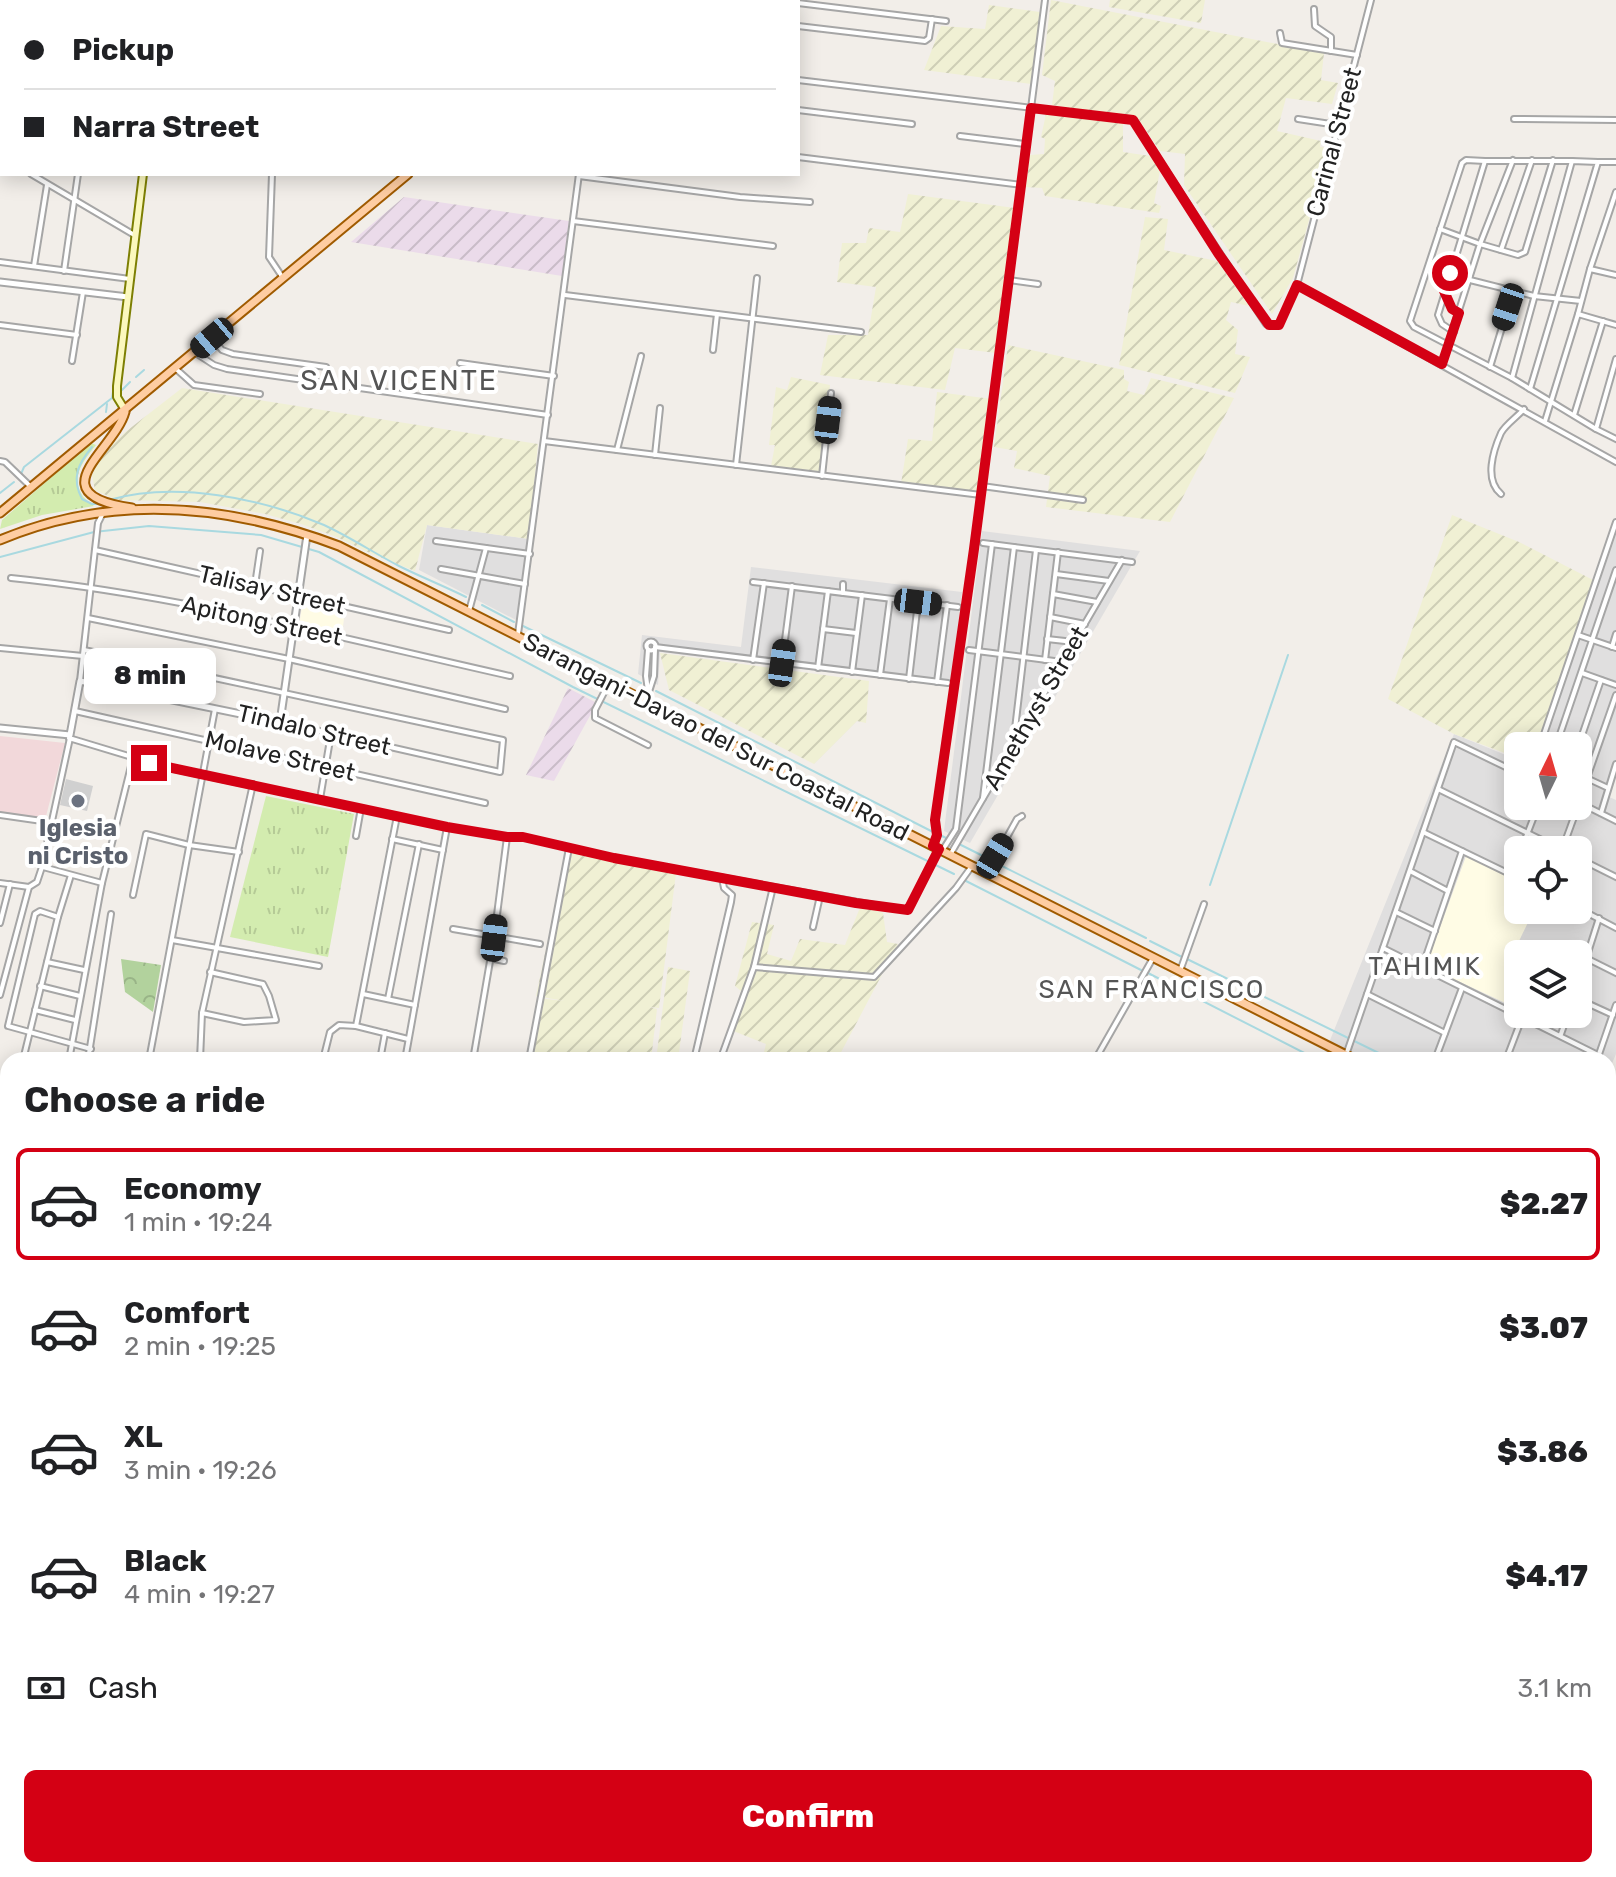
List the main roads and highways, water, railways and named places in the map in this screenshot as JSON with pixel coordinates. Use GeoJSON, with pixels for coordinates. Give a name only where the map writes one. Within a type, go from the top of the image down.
{"type":"FeatureCollection","features":[{"type":"Feature","properties":{"kind":"main road"},"geometry":{"type":"LineString","coordinates":[[125,410],[117,392],[143,176]]}},
{"type":"Feature","properties":{"kind":"main road"},"geometry":{"type":"LineString","coordinates":[[0,513],[406,176]]}},
{"type":"Feature","properties":{"kind":"main road","name":"Sarangani-Davao del Sur Coastal Road"},"geometry":{"type":"LineString","coordinates":[[125,410],[119,425],[87,468],[85,480],[88,489],[98,499],[112,505],[146,510],[216,512],[307,535],[351,552],[1341,1052]]}},
{"type":"Feature","properties":{"kind":"main road","name":"Sarangani-Davao del Sur Coastal Road"},"geometry":{"type":"LineString","coordinates":[[0,540],[44,525],[146,510]]}},
{"type":"Feature","properties":{"kind":"waterway"},"geometry":{"type":"LineString","coordinates":[[133,227],[140,176]]}},
{"type":"Feature","properties":{"kind":"waterway"},"geometry":{"type":"LineString","coordinates":[[130,258],[132,239]]}},
{"type":"Feature","properties":{"kind":"waterway"},"geometry":{"type":"LineString","coordinates":[[136,377],[144,370]]}},
{"type":"Feature","properties":{"kind":"waterway"},"geometry":{"type":"LineString","coordinates":[[21,474],[24,467],[112,398],[115,380]]}},
{"type":"Feature","properties":{"kind":"waterway"},"geometry":{"type":"LineString","coordinates":[[122,390],[130,382]]}},
{"type":"Feature","properties":{"kind":"waterway"},"geometry":{"type":"LineString","coordinates":[[106,412],[107,404]]}},
{"type":"Feature","properties":{"kind":"waterway"},"geometry":{"type":"LineString","coordinates":[[92,447],[80,465],[77,484],[82,499],[97,504]]}},
{"type":"Feature","properties":{"kind":"waterway"},"geometry":{"type":"LineString","coordinates":[[0,493],[14,482]]}},
{"type":"Feature","properties":{"kind":"waterway"},"geometry":{"type":"LineString","coordinates":[[109,500],[162,492],[190,492],[273,507],[324,525],[399,566],[466,597]]}},
{"type":"Feature","properties":{"kind":"waterway"},"geometry":{"type":"LineString","coordinates":[[0,557],[94,532],[149,526],[261,535],[319,552],[573,687],[954,874]]}},
{"type":"Feature","properties":{"kind":"waterway"},"geometry":{"type":"LineString","coordinates":[[482,605],[514,622]]}},
{"type":"Feature","properties":{"kind":"waterway"},"geometry":{"type":"LineString","coordinates":[[523,626],[641,683]]}},
{"type":"Feature","properties":{"kind":"waterway"},"geometry":{"type":"LineString","coordinates":[[1210,885],[1288,655]]}},
{"type":"Feature","properties":{"kind":"waterway"},"geometry":{"type":"LineString","coordinates":[[656,691],[935,833]]}},
{"type":"Feature","properties":{"kind":"waterway"},"geometry":{"type":"LineString","coordinates":[[940,835],[946,838]]}},
{"type":"Feature","properties":{"kind":"waterway"},"geometry":{"type":"LineString","coordinates":[[959,844],[991,860]]}},
{"type":"Feature","properties":{"kind":"waterway"},"geometry":{"type":"LineString","coordinates":[[996,863],[1146,938]]}},
{"type":"Feature","properties":{"kind":"waterway"},"geometry":{"type":"LineString","coordinates":[[966,881],[1141,970]]}},
{"type":"Feature","properties":{"kind":"waterway"},"geometry":{"type":"LineString","coordinates":[[1150,941],[1184,958]]}},
{"type":"Feature","properties":{"kind":"waterway"},"geometry":{"type":"LineString","coordinates":[[1187,959],[1377,1052]]}},
{"type":"Feature","properties":{"kind":"waterway"},"geometry":{"type":"LineString","coordinates":[[1148,973],[1302,1052]]}},
{"type":"Feature","properties":{"kind":"place","name":"Iglesia ni Cristo"},"geometry":{"type":"Point","coordinates":[78,801]}},
{"type":"Feature","properties":{"kind":"district","name":"SAN VICENTE"},"geometry":{"type":"Point","coordinates":[399,380]}},
{"type":"Feature","properties":{"kind":"district","name":"TAHIMIK"},"geometry":{"type":"Point","coordinates":[1425,966]}},
{"type":"Feature","properties":{"kind":"district","name":"SAN FRANCISCO"},"geometry":{"type":"Point","coordinates":[1152,989]}}]}
